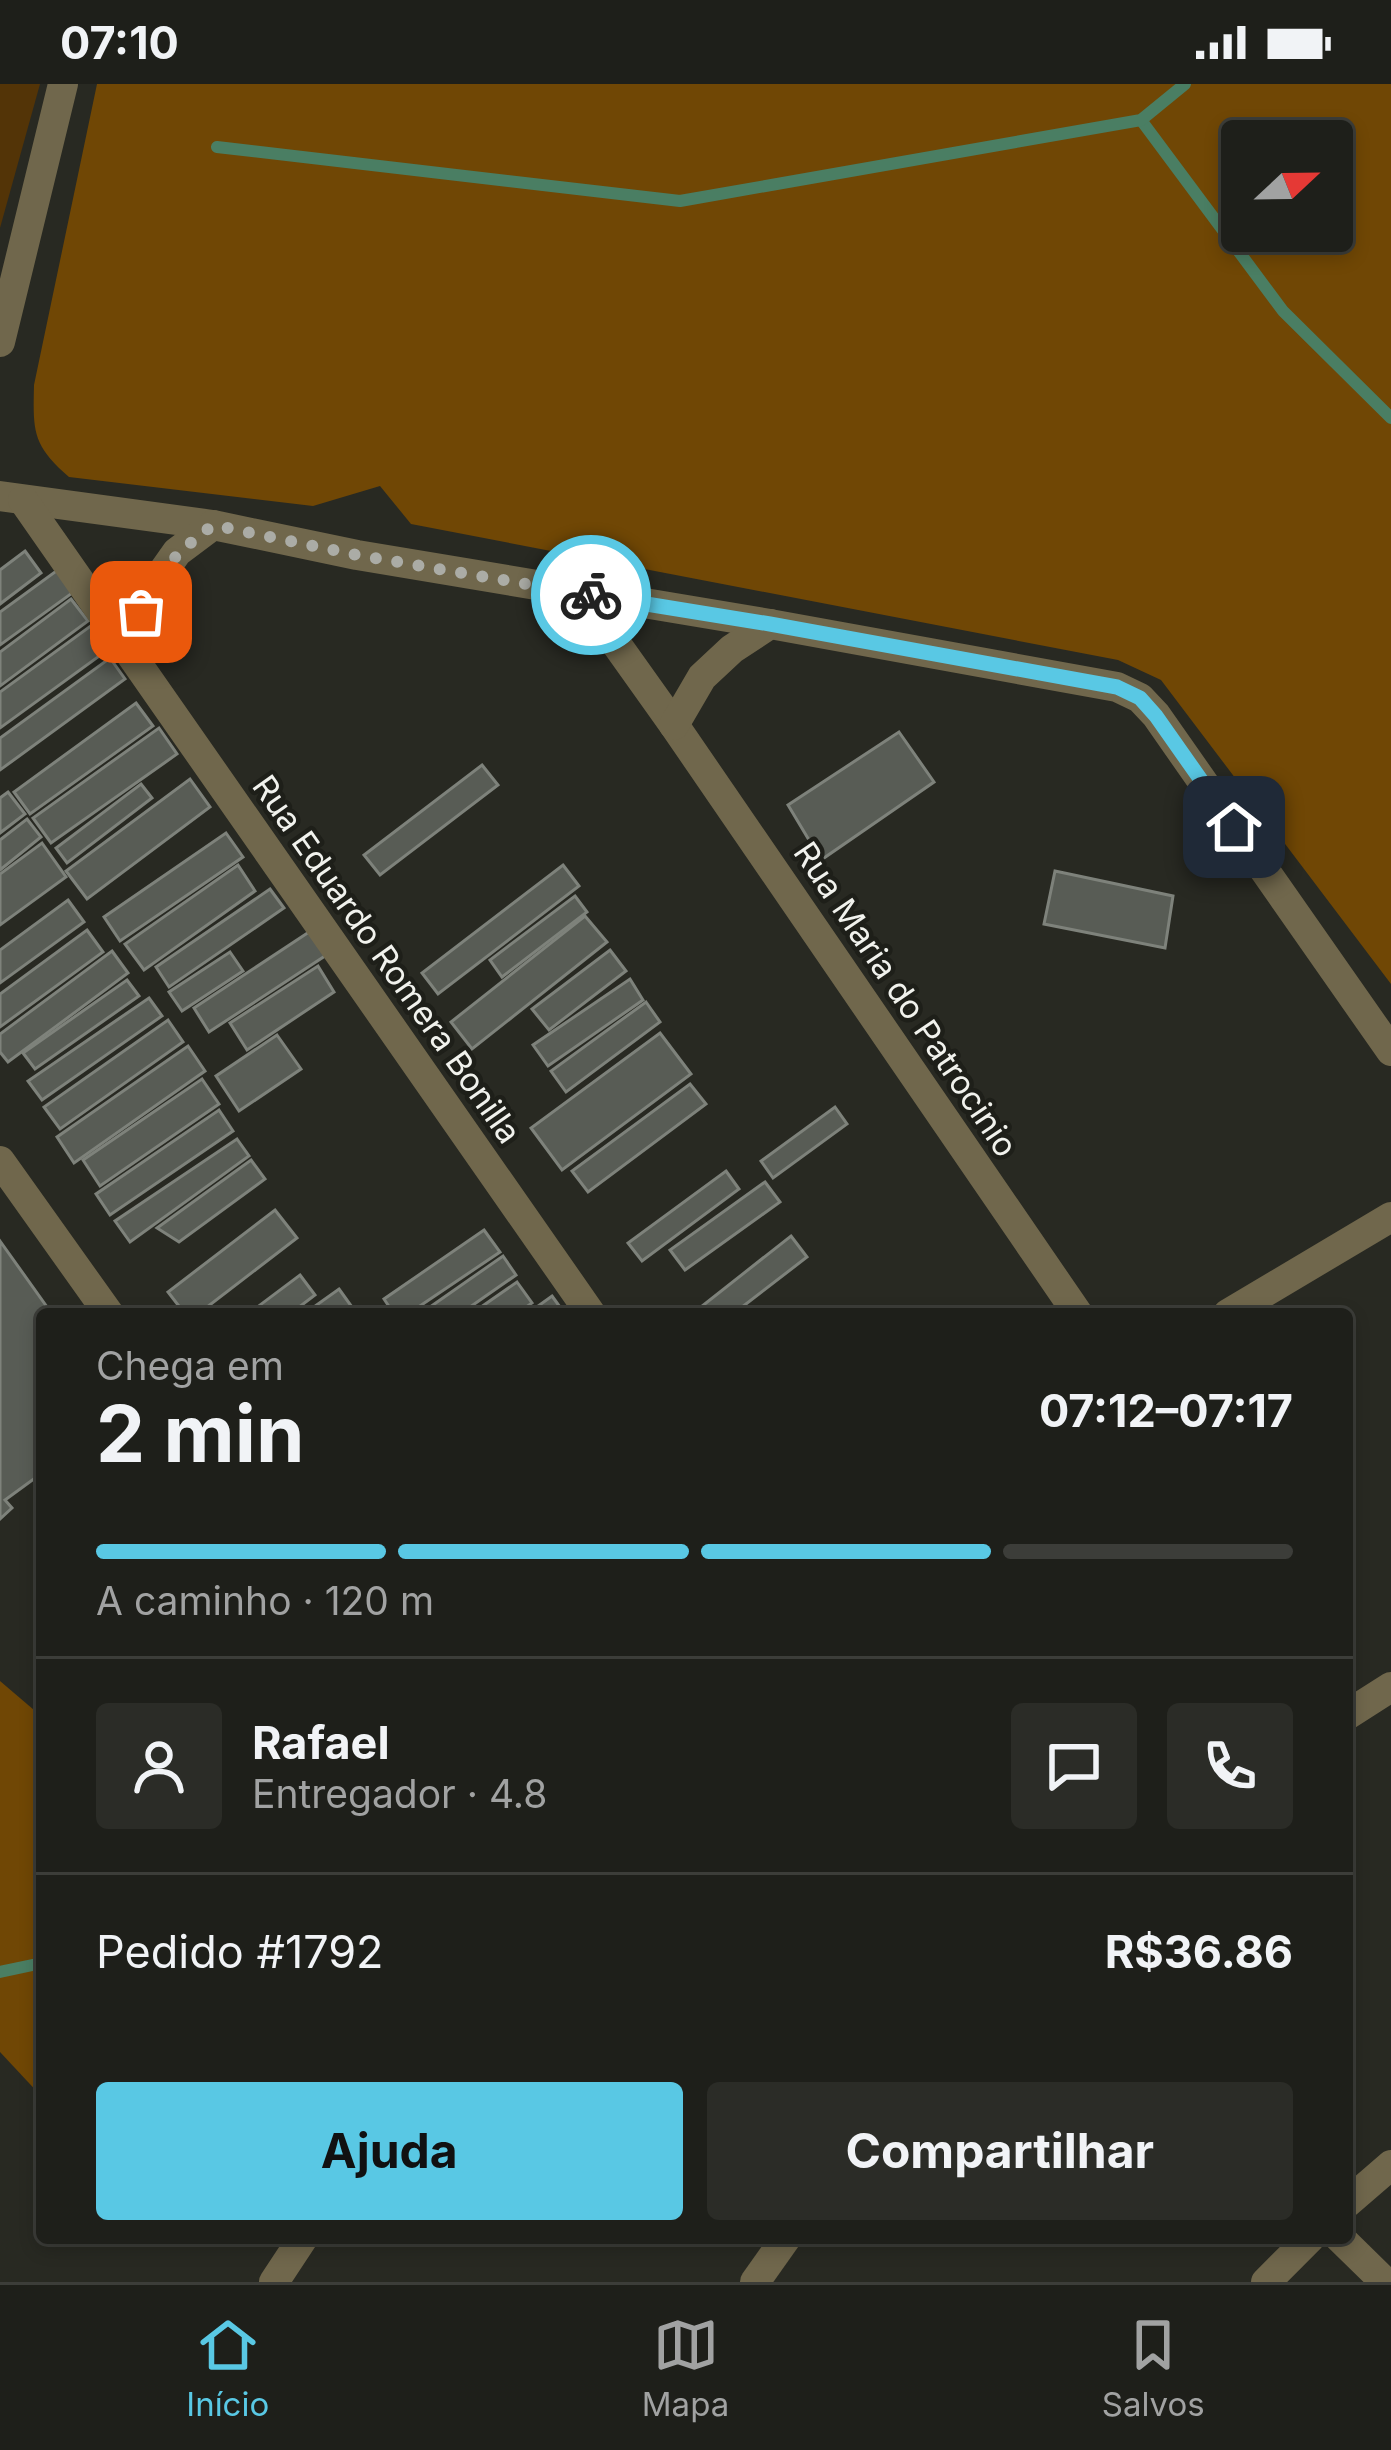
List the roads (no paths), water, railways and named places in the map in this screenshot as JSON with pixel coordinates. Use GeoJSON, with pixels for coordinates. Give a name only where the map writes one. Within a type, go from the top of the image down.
{"type":"FeatureCollection","features":[{"type":"Feature","properties":{"kind":"street"},"geometry":{"type":"LineString","coordinates":[[0,342],[63,84]]}},
{"type":"Feature","properties":{"kind":"street"},"geometry":{"type":"LineString","coordinates":[[12,498],[213,525],[357,555],[1117,687],[1140,698],[1156,716],[1391,1051]]}},
{"type":"Feature","properties":{"kind":"street","name":"Rua Eduardo Romera Bonilla"},"geometry":{"type":"LineString","coordinates":[[12,498],[124,646],[587,1308]]}},
{"type":"Feature","properties":{"kind":"street"},"geometry":{"type":"LineString","coordinates":[[124,646],[153,586],[177,552],[213,525]]}},
{"type":"Feature","properties":{"kind":"street","name":"Rua Maria do Patrocinio"},"geometry":{"type":"LineString","coordinates":[[580,593],[1074,1308]]}},
{"type":"Feature","properties":{"kind":"street"},"geometry":{"type":"LineString","coordinates":[[674,725],[702,677],[732,649],[770,624]]}},
{"type":"Feature","properties":{"kind":"street"},"geometry":{"type":"LineString","coordinates":[[0,1161],[105,1308]]}},
{"type":"Feature","properties":{"kind":"street"},"geometry":{"type":"LineString","coordinates":[[1238,1308],[1391,1216]]}},
{"type":"Feature","properties":{"kind":"street"},"geometry":{"type":"LineString","coordinates":[[1353,1711],[1391,1687]]}},
{"type":"Feature","properties":{"kind":"street"},"geometry":{"type":"LineString","coordinates":[[1353,2199],[1391,2165]]}},
{"type":"Feature","properties":{"kind":"street"},"geometry":{"type":"LineString","coordinates":[[274,2282],[299,2244]]}},
{"type":"Feature","properties":{"kind":"street"},"geometry":{"type":"LineString","coordinates":[[755,2282],[782,2244]]}},
{"type":"Feature","properties":{"kind":"street"},"geometry":{"type":"LineString","coordinates":[[1266,2282],[1304,2244]]}},
{"type":"Feature","properties":{"kind":"street"},"geometry":{"type":"LineString","coordinates":[[1346,2244],[1385,2282]]}},
{"type":"Feature","properties":{"kind":"waterway"},"geometry":{"type":"LineString","coordinates":[[217,147],[680,201],[1141,120],[1185,84]]}},
{"type":"Feature","properties":{"kind":"waterway"},"geometry":{"type":"LineString","coordinates":[[1141,120],[1283,311],[1391,418]]}},
{"type":"Feature","properties":{"kind":"waterway"},"geometry":{"type":"LineString","coordinates":[[0,1972],[36,1964]]}}]}
